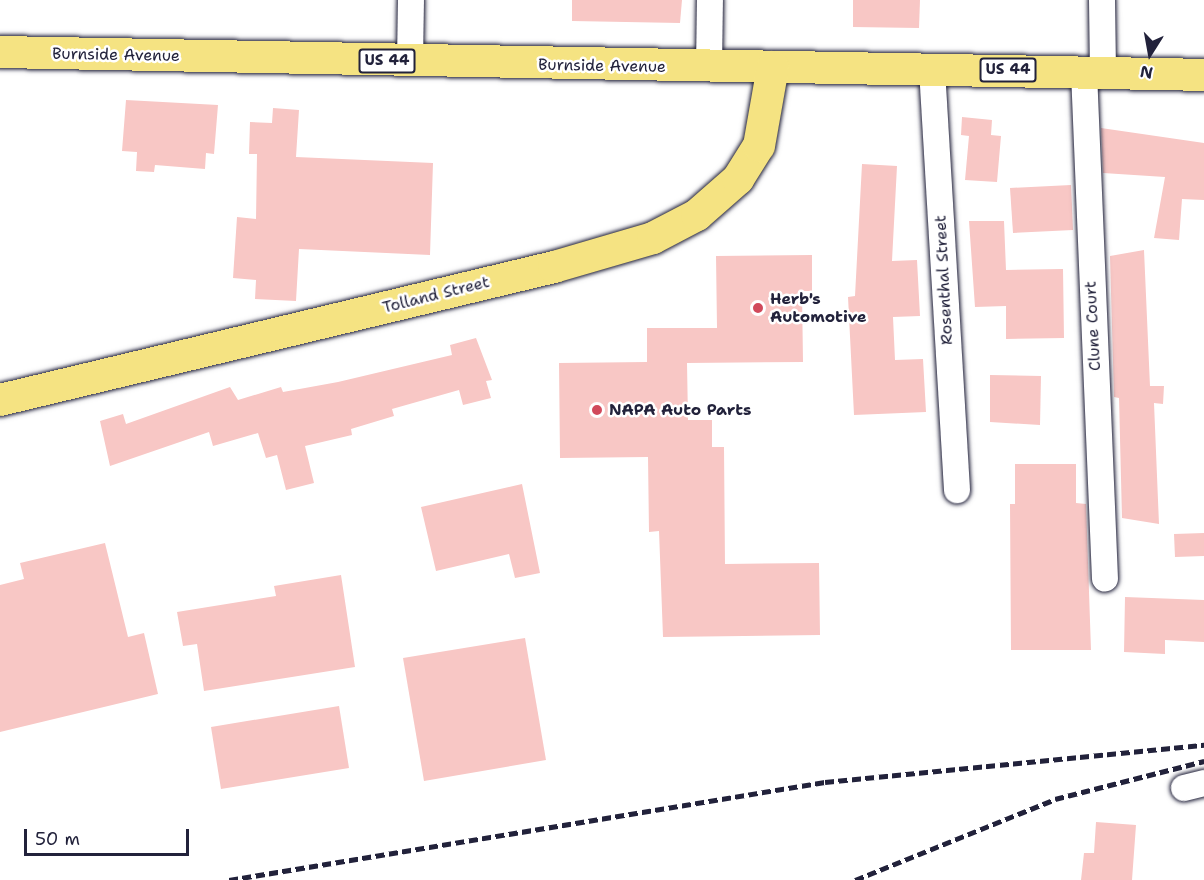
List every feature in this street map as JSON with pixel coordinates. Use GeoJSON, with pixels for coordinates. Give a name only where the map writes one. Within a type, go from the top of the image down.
{"type":"FeatureCollection","features":[{"type":"Feature","properties":{"kind":"main road","name":"Burnside Avenue"},"geometry":{"type":"LineString","coordinates":[[0,52],[709,68],[932,69],[1204,75]]}},
{"type":"Feature","properties":{"kind":"main road","name":"Tolland Street"},"geometry":{"type":"LineString","coordinates":[[0,400],[554,267],[653,238],[697,215],[738,179],[759,146],[773,67]]}},
{"type":"Feature","properties":{"kind":"street"},"geometry":{"type":"LineString","coordinates":[[410,62],[411,0]]}},
{"type":"Feature","properties":{"kind":"street"},"geometry":{"type":"LineString","coordinates":[[709,68],[710,0]]}},
{"type":"Feature","properties":{"kind":"street","name":"Clune Court"},"geometry":{"type":"LineString","coordinates":[[1102,0],[1094,72],[1105,579]]}},
{"type":"Feature","properties":{"kind":"street","name":"Rosenthal Street"},"geometry":{"type":"LineString","coordinates":[[932,69],[957,490]]}},
{"type":"Feature","properties":{"kind":"building"},"geometry":{"type":"Polygon","coordinates":[[[572,0],[682,0],[680,23],[572,21],[572,0]]]}},
{"type":"Feature","properties":{"kind":"building"},"geometry":{"type":"Polygon","coordinates":[[[853,0],[920,0],[919,28],[853,27],[853,0]]]}},
{"type":"Feature","properties":{"kind":"building"},"geometry":{"type":"Polygon","coordinates":[[[126,100],[218,105],[214,154],[206,153],[205,169],[155,165],[154,172],[136,171],[137,152],[122,151],[126,100]]]}},
{"type":"Feature","properties":{"kind":"building"},"geometry":{"type":"Polygon","coordinates":[[[273,108],[299,110],[296,157],[433,163],[430,255],[299,249],[296,301],[255,299],[256,280],[233,278],[237,217],[256,219],[257,154],[249,154],[250,122],[272,123],[273,108]]]}},
{"type":"Feature","properties":{"kind":"building"},"geometry":{"type":"Polygon","coordinates":[[[962,117],[992,120],[991,135],[1001,136],[997,182],[965,180],[969,136],[961,135],[962,117]]]}},
{"type":"Feature","properties":{"kind":"building"},"geometry":{"type":"Polygon","coordinates":[[[1101,128],[1204,143],[1204,200],[1182,199],[1179,240],[1154,238],[1165,177],[1103,173],[1101,128]]]}},
{"type":"Feature","properties":{"kind":"building"},"geometry":{"type":"Polygon","coordinates":[[[862,164],[897,166],[892,261],[917,260],[920,316],[893,317],[895,360],[923,359],[926,412],[854,415],[848,297],[855,296],[862,164]]]}},
{"type":"Feature","properties":{"kind":"building"},"geometry":{"type":"Polygon","coordinates":[[[1071,185],[1073,230],[1013,233],[1010,188],[1071,185]]]}},
{"type":"Feature","properties":{"kind":"building"},"geometry":{"type":"Polygon","coordinates":[[[969,221],[1004,221],[1006,270],[1063,269],[1064,338],[1006,339],[1006,306],[975,307],[969,221]]]}},
{"type":"Feature","properties":{"kind":"building"},"geometry":{"type":"Polygon","coordinates":[[[1144,250],[1150,386],[1164,386],[1163,404],[1154,403],[1159,524],[1122,518],[1119,398],[1114,397],[1110,256],[1144,250]]]}},
{"type":"Feature","properties":{"kind":"building"},"geometry":{"type":"Polygon","coordinates":[[[812,255],[812,291],[802,291],[803,362],[687,363],[688,420],[712,420],[712,447],[724,447],[725,564],[819,563],[820,635],[663,637],[659,531],[649,532],[648,457],[560,458],[559,363],[647,362],[647,328],[717,328],[716,256],[812,255]]]}},
{"type":"Feature","properties":{"kind":"building"},"geometry":{"type":"Polygon","coordinates":[[[476,338],[492,380],[486,381],[491,398],[463,405],[459,390],[392,409],[394,416],[351,429],[352,435],[305,446],[314,483],[286,490],[277,455],[266,458],[258,433],[213,446],[209,432],[110,466],[100,421],[123,414],[126,424],[230,387],[238,400],[281,387],[283,392],[338,382],[452,355],[450,345],[476,338]]]}},
{"type":"Feature","properties":{"kind":"building"},"geometry":{"type":"Polygon","coordinates":[[[990,375],[1041,376],[1040,425],[990,422],[990,375]]]}},
{"type":"Feature","properties":{"kind":"building"},"geometry":{"type":"Polygon","coordinates":[[[1015,464],[1076,464],[1076,503],[1086,504],[1091,650],[1011,650],[1010,504],[1015,504],[1015,464]]]}},
{"type":"Feature","properties":{"kind":"building"},"geometry":{"type":"Polygon","coordinates":[[[522,484],[540,573],[515,578],[509,554],[436,571],[421,507],[522,484]]]}},
{"type":"Feature","properties":{"kind":"building"},"geometry":{"type":"Polygon","coordinates":[[[1204,533],[1204,556],[1175,557],[1174,534],[1204,533]]]}},
{"type":"Feature","properties":{"kind":"building"},"geometry":{"type":"Polygon","coordinates":[[[105,543],[128,637],[144,633],[158,694],[0,732],[0,585],[24,579],[20,563],[105,543]]]}},
{"type":"Feature","properties":{"kind":"building"},"geometry":{"type":"Polygon","coordinates":[[[341,575],[355,667],[204,691],[197,644],[183,646],[177,612],[276,596],[274,586],[341,575]]]}},
{"type":"Feature","properties":{"kind":"building"},"geometry":{"type":"Polygon","coordinates":[[[1125,597],[1204,600],[1204,642],[1165,640],[1165,654],[1124,652],[1125,597]]]}},
{"type":"Feature","properties":{"kind":"building"},"geometry":{"type":"Polygon","coordinates":[[[525,638],[546,760],[424,781],[403,658],[525,638]]]}},
{"type":"Feature","properties":{"kind":"building"},"geometry":{"type":"Polygon","coordinates":[[[339,706],[349,768],[221,789],[211,727],[339,706]]]}},
{"type":"Feature","properties":{"kind":"building"},"geometry":{"type":"Polygon","coordinates":[[[1096,822],[1136,825],[1132,880],[1081,880],[1084,853],[1094,853],[1096,822]]]}},
{"type":"Feature","properties":{"kind":"railway"},"geometry":{"type":"LineString","coordinates":[[229,880],[825,782],[1204,745]]}},
{"type":"Feature","properties":{"kind":"railway"},"geometry":{"type":"LineString","coordinates":[[855,880],[1055,799],[1204,761]]}},
{"type":"Feature","properties":{"kind":"place","name":"Herb's Automotive"},"geometry":{"type":"Point","coordinates":[758,308]}},
{"type":"Feature","properties":{"kind":"place","name":"NAPA Auto Parts"},"geometry":{"type":"Point","coordinates":[597,410]}}]}
